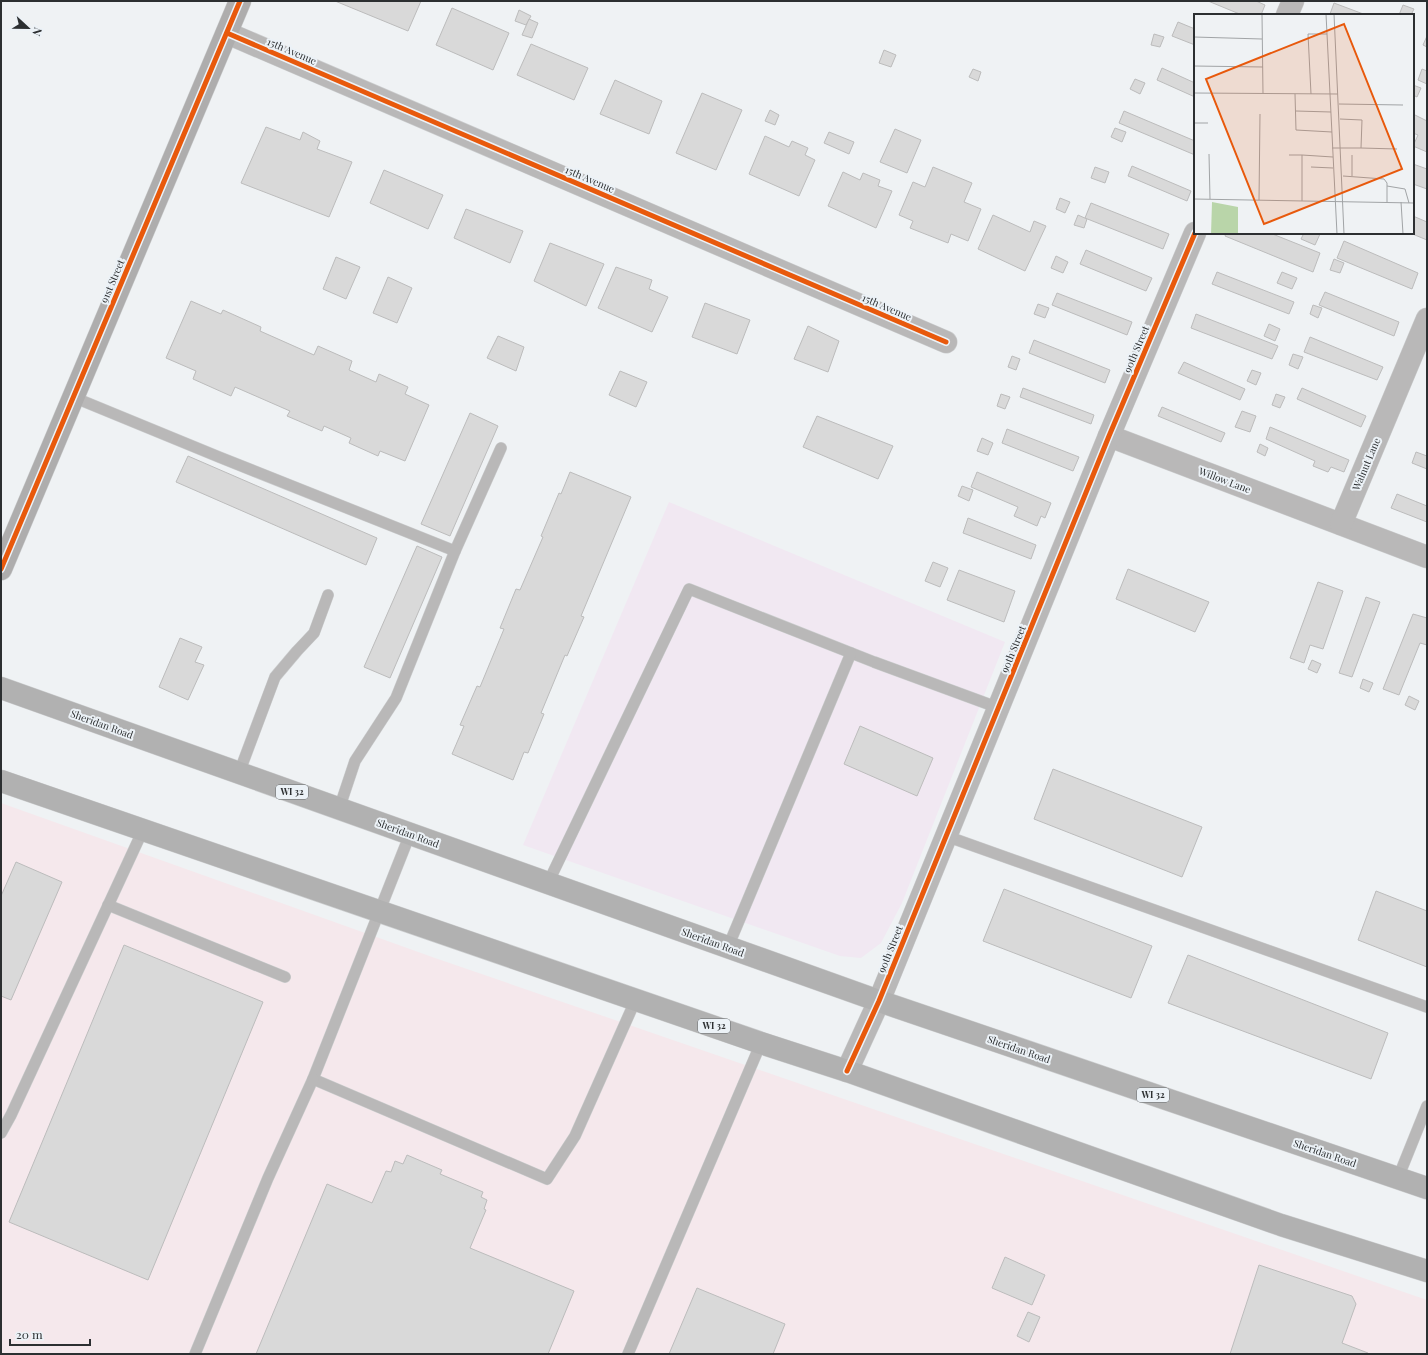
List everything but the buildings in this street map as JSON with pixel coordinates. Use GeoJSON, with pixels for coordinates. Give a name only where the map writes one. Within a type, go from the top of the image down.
{"type":"FeatureCollection","features":[{"type":"Feature","properties":{"kind":"main road","name":"Sheridan Road"},"geometry":{"type":"LineString","coordinates":[[1,688],[879,1001],[1427,1188]]}},
{"type":"Feature","properties":{"kind":"main road","name":"WI 32"},"geometry":{"type":"LineString","coordinates":[[1,781],[847,1071],[1281,1225],[1427,1271]]}},
{"type":"Feature","properties":{"kind":"street","name":"91st Street"},"geometry":{"type":"LineString","coordinates":[[1,569],[240,1]]}},
{"type":"Feature","properties":{"kind":"street"},"geometry":{"type":"LineString","coordinates":[[1287,14],[1293,1]]}},
{"type":"Feature","properties":{"kind":"street","name":"15th Avenue"},"geometry":{"type":"LineString","coordinates":[[227,33],[946,342]]}},
{"type":"Feature","properties":{"kind":"street","name":"90th Street"},"geometry":{"type":"LineString","coordinates":[[847,1071],[879,1001],[1109,436],[1195,234]]}},
{"type":"Feature","properties":{"kind":"street","name":"Walnut Lane"},"geometry":{"type":"LineString","coordinates":[[1341,524],[1427,319]]}},
{"type":"Feature","properties":{"kind":"street","name":"Willow Lane"},"geometry":{"type":"LineString","coordinates":[[1109,436],[1341,524]]}},
{"type":"Feature","properties":{"kind":"street"},"geometry":{"type":"LineString","coordinates":[[1341,524],[1427,557]]}},
{"type":"Feature","properties":{"kind":"lane"},"geometry":{"type":"LineString","coordinates":[[73,397],[455,551]]}},
{"type":"Feature","properties":{"kind":"lane"},"geometry":{"type":"LineString","coordinates":[[339,809],[355,761],[396,698],[455,551],[500,448]]}},
{"type":"Feature","properties":{"kind":"lane"},"geometry":{"type":"LineString","coordinates":[[548,883],[689,589],[851,653],[999,708]]}},
{"type":"Feature","properties":{"kind":"lane"},"geometry":{"type":"LineString","coordinates":[[239,773],[275,677],[314,633],[328,595]]}},
{"type":"Feature","properties":{"kind":"lane"},"geometry":{"type":"LineString","coordinates":[[728,947],[851,653]]}},
{"type":"Feature","properties":{"kind":"lane"},"geometry":{"type":"LineString","coordinates":[[1,1133],[15,1108],[143,830]]}},
{"type":"Feature","properties":{"kind":"lane"},"geometry":{"type":"LineString","coordinates":[[195,1354],[268,1178],[312,1079],[410,834]]}},
{"type":"Feature","properties":{"kind":"lane"},"geometry":{"type":"LineString","coordinates":[[946,836],[1427,1007]]}},
{"type":"Feature","properties":{"kind":"lane"},"geometry":{"type":"LineString","coordinates":[[108,905],[285,977]]}},
{"type":"Feature","properties":{"kind":"lane"},"geometry":{"type":"LineString","coordinates":[[312,1079],[547,1179],[575,1136],[636,999]]}},
{"type":"Feature","properties":{"kind":"lane"},"geometry":{"type":"LineString","coordinates":[[628,1354],[761,1042]]}},
{"type":"Feature","properties":{"kind":"lane"},"geometry":{"type":"LineString","coordinates":[[1398,1178],[1427,1106]]}},
{"type":"Feature","properties":{"kind":"shaded area"},"geometry":{"type":"Polygon","coordinates":[[[669,502],[1005,642],[902,903],[881,943],[861,958],[840,956],[523,845],[669,502]]]}},
{"type":"Feature","properties":{"kind":"shaded area"},"geometry":{"type":"Polygon","coordinates":[[[1,803],[435,958],[1427,1300],[1427,1354],[1,1354],[1,803]]]}},
{"type":"Feature","properties":{"kind":"cycle path"},"geometry":{"type":"LineString","coordinates":[[1,569],[240,1]]}},
{"type":"Feature","properties":{"kind":"cycle path"},"geometry":{"type":"LineString","coordinates":[[227,33],[946,342]]}},
{"type":"Feature","properties":{"kind":"cycle path"},"geometry":{"type":"LineString","coordinates":[[847,1071],[879,1001],[1109,436],[1195,234]]}}]}
